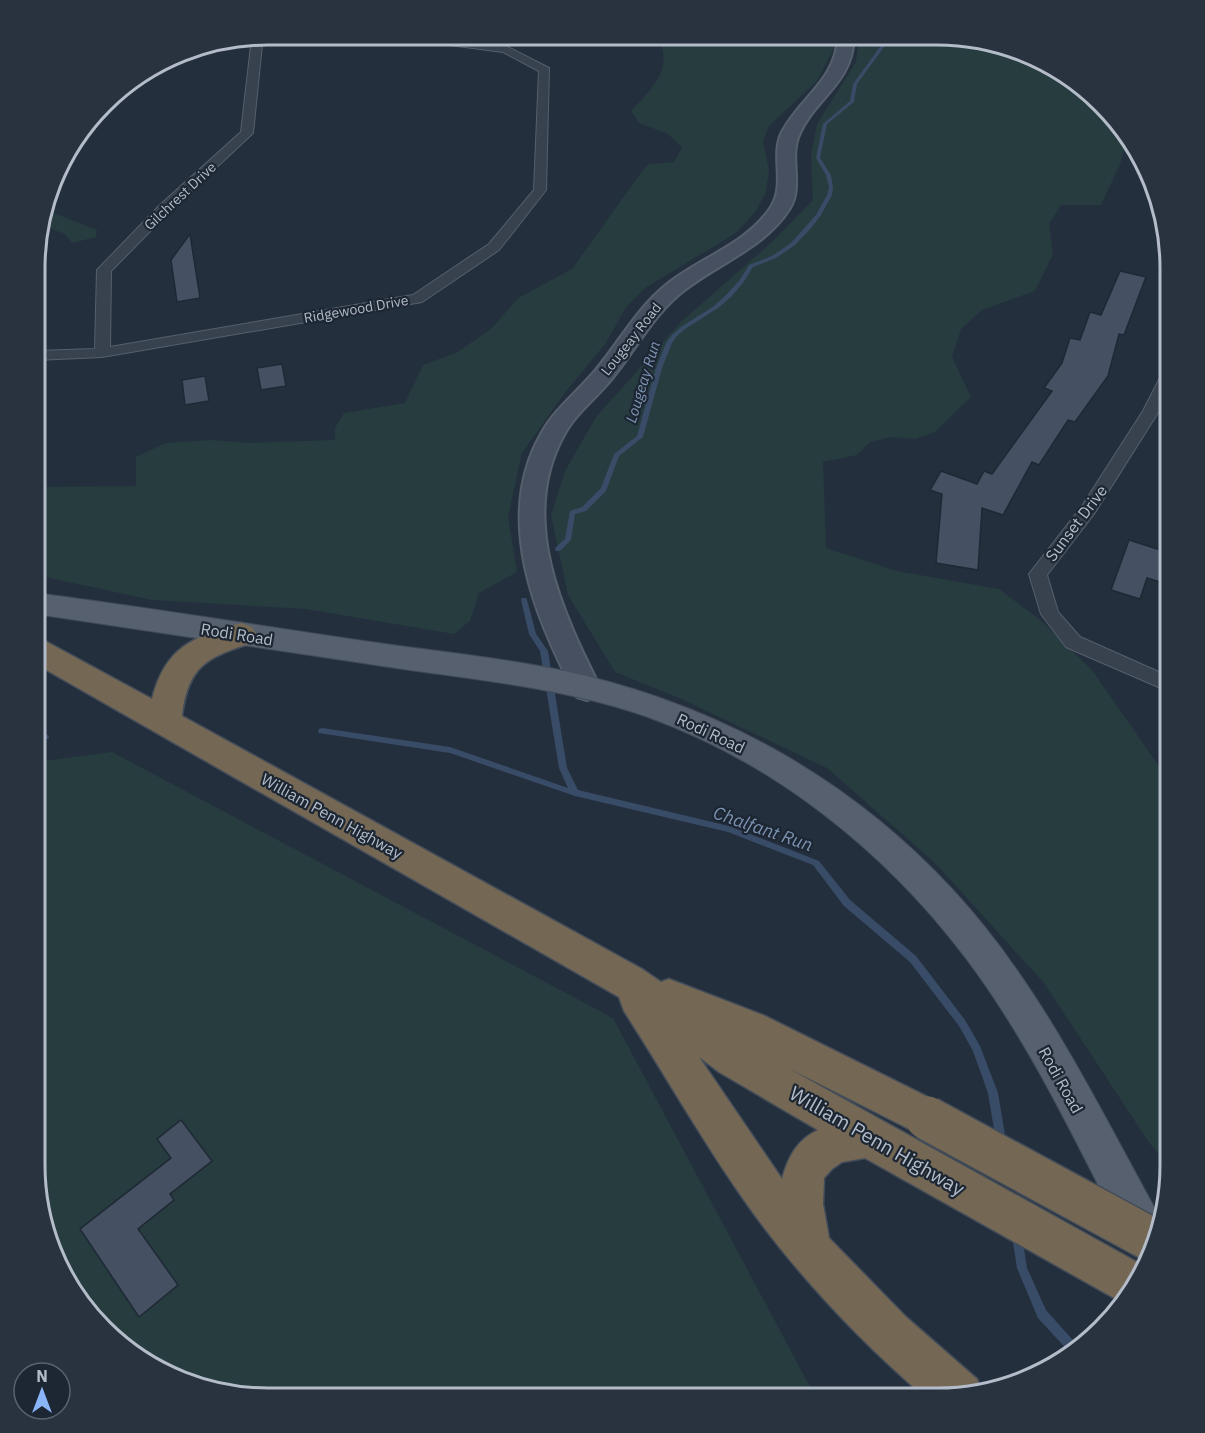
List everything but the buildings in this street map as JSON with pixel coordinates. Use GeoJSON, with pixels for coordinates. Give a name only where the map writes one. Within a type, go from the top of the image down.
{"type":"FeatureCollection","features":[{"type":"Feature","properties":{"kind":"highway"},"geometry":{"type":"LineString","coordinates":[[165,722],[171,684],[184,661],[207,645],[241,635]]}},
{"type":"Feature","properties":{"kind":"highway","name":"William Penn Highway"},"geometry":{"type":"LineString","coordinates":[[45,655],[628,981],[734,1059],[1127,1281]]}},
{"type":"Feature","properties":{"kind":"highway"},"geometry":{"type":"LineString","coordinates":[[628,981],[762,1188],[810,1250],[875,1322],[952,1388]]}},
{"type":"Feature","properties":{"kind":"highway","name":"William Penn Highway"},"geometry":{"type":"LineString","coordinates":[[628,981],[751,1029],[927,1118],[1147,1240]]}},
{"type":"Feature","properties":{"kind":"highway"},"geometry":{"type":"LineString","coordinates":[[810,1250],[800,1206],[802,1177],[808,1165],[816,1154],[828,1146],[870,1136]]}},
{"type":"Feature","properties":{"kind":"main road","name":"Rodi Road"},"geometry":{"type":"LineString","coordinates":[[45,604],[562,683],[656,708],[721,736],[789,773],[854,818],[916,874],[949,909],[1012,994],[1148,1237]]}},
{"type":"Feature","properties":{"kind":"street","name":"Gilchrest Drive"},"geometry":{"type":"LineString","coordinates":[[102,353],[104,270],[165,208],[247,133],[257,45]]}},
{"type":"Feature","properties":{"kind":"street","name":"Ridgewood Drive"},"geometry":{"type":"LineString","coordinates":[[45,356],[102,353],[417,299],[494,247],[540,190],[545,70],[506,49],[475,45]]}},
{"type":"Feature","properties":{"kind":"street","name":"Lougeay Road"},"geometry":{"type":"LineString","coordinates":[[562,683],[550,608],[532,543],[533,487],[544,451],[560,422],[601,378],[666,295],[748,238],[769,221],[782,206],[788,189],[789,134],[830,84],[843,61],[845,45]]}},
{"type":"Feature","properties":{"kind":"street","name":"Sunset Drive"},"geometry":{"type":"LineString","coordinates":[[1160,393],[1089,510],[1038,574],[1050,614],[1073,642],[1160,681]]}},
{"type":"Feature","properties":{"kind":"green space"},"geometry":{"type":"Polygon","coordinates":[[[661,45],[835,46],[817,81],[769,126],[763,141],[769,170],[766,192],[756,211],[736,233],[645,288],[626,307],[606,343],[567,390],[522,453],[508,517],[517,572],[479,593],[470,621],[454,634],[306,609],[152,600],[45,577],[45,487],[136,486],[136,457],[166,443],[211,440],[248,443],[335,440],[335,428],[344,413],[405,403],[423,365],[458,352],[492,328],[518,298],[572,269],[642,171],[649,164],[674,162],[682,148],[668,134],[639,123],[631,111],[659,77],[664,58],[661,45]]]}},
{"type":"Feature","properties":{"kind":"green space"},"geometry":{"type":"Polygon","coordinates":[[[858,45],[952,45],[981,49],[1009,57],[1036,68],[1073,91],[1105,121],[1125,148],[1121,162],[1101,205],[1061,205],[1049,224],[1053,254],[1035,291],[982,310],[961,329],[952,357],[971,397],[935,432],[916,439],[892,437],[870,442],[857,455],[823,462],[826,548],[897,571],[999,589],[1039,619],[1092,670],[1160,768],[1160,1155],[1150,1144],[1044,983],[935,863],[827,768],[679,698],[615,672],[568,595],[551,515],[565,471],[596,417],[682,321],[773,241],[813,200],[811,156],[817,124],[856,62],[858,45]]]}},
{"type":"Feature","properties":{"kind":"green space"},"geometry":{"type":"Polygon","coordinates":[[[52,212],[97,230],[96,237],[72,243],[65,234],[48,228],[52,212]]]}},
{"type":"Feature","properties":{"kind":"green space"},"geometry":{"type":"Polygon","coordinates":[[[112,752],[613,1018],[811,1388],[253,1388],[224,1384],[183,1371],[156,1358],[121,1333],[91,1301],[68,1264],[49,1209],[45,1180],[45,761],[112,752]]]}},
{"type":"Feature","properties":{"kind":"waterway","name":"Lougeay Run"},"geometry":{"type":"LineString","coordinates":[[558,549],[568,540],[572,513],[584,509],[604,489],[616,455],[640,437],[659,368],[674,336],[729,296],[751,266],[774,257],[793,244],[825,205],[831,183],[827,171],[818,158],[825,124],[852,101],[855,84],[882,45]]}},
{"type":"Feature","properties":{"kind":"waterway","name":"Lougeay Run"},"geometry":{"type":"LineString","coordinates":[[524,600],[533,634],[544,651],[563,768],[575,793]]}},
{"type":"Feature","properties":{"kind":"waterway","name":"Chalfant Run"},"geometry":{"type":"LineString","coordinates":[[322,731],[450,750],[575,793]]}},
{"type":"Feature","properties":{"kind":"waterway","name":"Chalfant Run"},"geometry":{"type":"LineString","coordinates":[[575,793],[729,829],[816,863],[847,903],[913,959],[962,1023],[977,1049],[993,1093],[1001,1141]]}},
{"type":"Feature","properties":{"kind":"waterway","name":"Chalfant Run"},"geometry":{"type":"LineString","coordinates":[[1017,1236],[1022,1268],[1042,1314],[1069,1345]]}}]}
